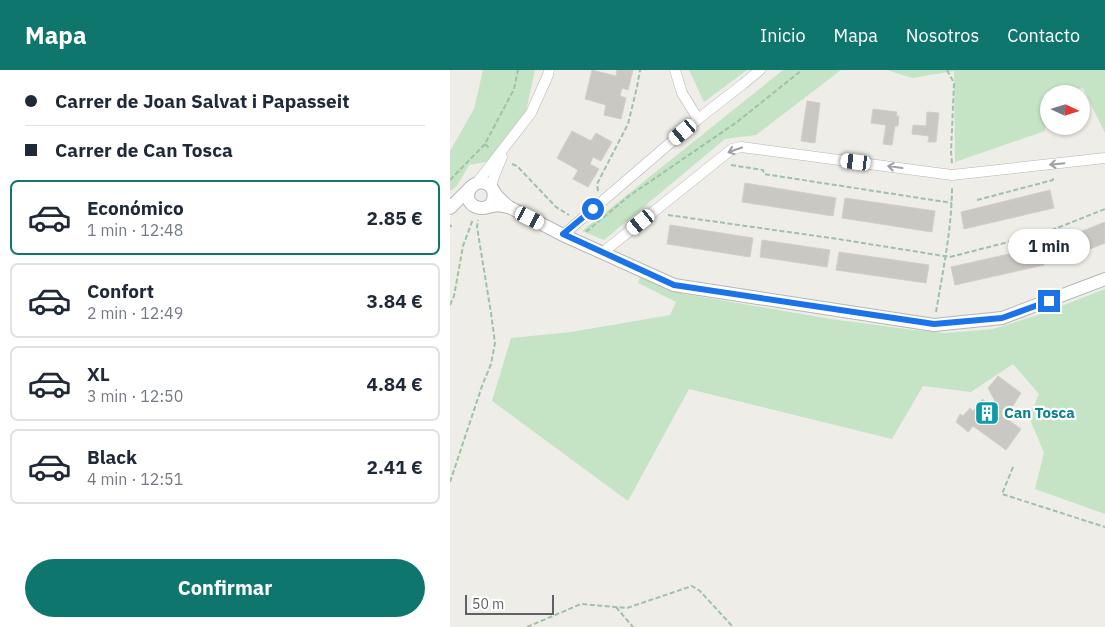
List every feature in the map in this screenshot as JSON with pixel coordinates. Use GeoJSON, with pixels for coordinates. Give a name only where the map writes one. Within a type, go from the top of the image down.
{"type":"FeatureCollection","features":[{"type":"Feature","properties":{"kind":"street"},"geometry":{"type":"LineString","coordinates":[[450,208],[474,185],[501,154],[531,113],[549,70]]}},
{"type":"Feature","properties":{"kind":"street"},"geometry":{"type":"LineString","coordinates":[[675,70],[682,92],[698,119]]}},
{"type":"Feature","properties":{"kind":"street"},"geometry":{"type":"LineString","coordinates":[[563,234],[698,119],[760,70]]}},
{"type":"Feature","properties":{"kind":"street"},"geometry":{"type":"LineString","coordinates":[[602,253],[732,148],[741,147],[952,175],[1105,158]]}},
{"type":"Feature","properties":{"kind":"street"},"geometry":{"type":"LineString","coordinates":[[480,209],[491,204],[493,200],[494,176],[501,154]]}},
{"type":"Feature","properties":{"kind":"street"},"geometry":{"type":"LineString","coordinates":[[480,209],[470,202],[469,192],[474,185],[484,182],[509,207],[602,253],[674,285],[934,324],[1002,318],[1105,278]]}},
{"type":"Feature","properties":{"kind":"street"},"geometry":{"type":"LineString","coordinates":[[450,208],[480,209],[498,205],[509,207]]}},
{"type":"Feature","properties":{"kind":"path"},"geometry":{"type":"LineString","coordinates":[[450,180],[485,144],[514,89],[518,70]]}},
{"type":"Feature","properties":{"kind":"path"},"geometry":{"type":"LineString","coordinates":[[599,192],[597,184],[628,124],[640,70]]}},
{"type":"Feature","properties":{"kind":"path"},"geometry":{"type":"LineString","coordinates":[[485,144],[516,166],[556,207],[570,216],[574,215],[587,231],[629,196],[737,122],[802,70]]}},
{"type":"Feature","properties":{"kind":"path"},"geometry":{"type":"LineString","coordinates":[[947,70],[954,82],[951,152]]}},
{"type":"Feature","properties":{"kind":"path"},"geometry":{"type":"LineString","coordinates":[[730,164],[763,170],[764,174],[952,203],[938,302]]}},
{"type":"Feature","properties":{"kind":"path"},"geometry":{"type":"LineString","coordinates":[[977,200],[1053,180],[1053,176]]}},
{"type":"Feature","properties":{"kind":"path"},"geometry":{"type":"LineString","coordinates":[[450,305],[454,296],[463,246],[473,218],[480,209]]}},
{"type":"Feature","properties":{"kind":"path"},"geometry":{"type":"LineString","coordinates":[[450,482],[490,364],[494,343],[477,228],[480,209]]}},
{"type":"Feature","properties":{"kind":"path"},"geometry":{"type":"LineString","coordinates":[[670,216],[838,238],[950,256],[1046,232],[1105,209]]}},
{"type":"Feature","properties":{"kind":"path"},"geometry":{"type":"LineString","coordinates":[[1013,467],[1002,494],[1105,526]]}},
{"type":"Feature","properties":{"kind":"path"},"geometry":{"type":"LineString","coordinates":[[527,627],[581,604],[627,608],[692,586],[700,591],[733,627]]}},
{"type":"Feature","properties":{"kind":"path"},"geometry":{"type":"LineString","coordinates":[[616,607],[633,627]]}},
{"type":"Feature","properties":{"kind":"green space"},"geometry":{"type":"Polygon","coordinates":[[[483,70],[535,70],[526,111],[491,161],[469,165],[457,186],[450,191],[450,151],[474,109],[483,70]]]}},
{"type":"Feature","properties":{"kind":"green space"},"geometry":{"type":"Polygon","coordinates":[[[689,70],[747,70],[704,102],[689,70]]]}},
{"type":"Feature","properties":{"kind":"green space"},"geometry":{"type":"Polygon","coordinates":[[[783,70],[841,70],[756,135],[725,139],[604,240],[582,231],[783,70]]]}},
{"type":"Feature","properties":{"kind":"green space"},"geometry":{"type":"Polygon","coordinates":[[[887,70],[1105,70],[1105,133],[1090,102],[1090,85],[1040,85],[1040,133],[955,162],[954,71],[912,78],[887,70]]]}},
{"type":"Feature","properties":{"kind":"green space"},"geometry":{"type":"Polygon","coordinates":[[[640,277],[684,294],[831,319],[946,333],[993,329],[1038,315],[1105,289],[1105,514],[1035,489],[1044,453],[1029,417],[1039,394],[1013,364],[971,392],[923,386],[892,439],[689,389],[628,501],[492,401],[511,338],[571,332],[670,315],[676,302],[638,283],[640,277]]]}},
{"type":"Feature","properties":{"kind":"building"},"geometry":{"type":"Polygon","coordinates":[[[592,70],[616,76],[617,70],[633,70],[628,90],[622,88],[620,96],[626,98],[621,119],[604,115],[606,105],[585,99],[592,70]]]}},
{"type":"Feature","properties":{"kind":"building"},"geometry":{"type":"Polygon","coordinates":[[[807,101],[820,103],[815,143],[801,141],[807,101]]]}},
{"type":"Feature","properties":{"kind":"building"},"geometry":{"type":"Polygon","coordinates":[[[873,109],[897,112],[896,116],[899,116],[898,126],[895,126],[892,145],[883,144],[886,125],[871,123],[873,109]]]}},
{"type":"Feature","properties":{"kind":"building"},"geometry":{"type":"Polygon","coordinates":[[[927,112],[939,113],[936,142],[928,142],[929,136],[912,134],[913,125],[926,126],[927,112]]]}},
{"type":"Feature","properties":{"kind":"building"},"geometry":{"type":"Polygon","coordinates":[[[572,131],[591,141],[596,133],[612,142],[601,161],[593,157],[590,164],[599,169],[588,187],[573,179],[578,170],[557,158],[572,131]]]}},
{"type":"Feature","properties":{"kind":"building"},"geometry":{"type":"Polygon","coordinates":[[[745,183],[836,198],[833,216],[742,202],[745,183]]]}},
{"type":"Feature","properties":{"kind":"building"},"geometry":{"type":"Polygon","coordinates":[[[1050,190],[1054,208],[964,229],[961,212],[1050,190]]]}},
{"type":"Feature","properties":{"kind":"building"},"geometry":{"type":"Polygon","coordinates":[[[845,198],[935,211],[932,232],[842,218],[845,198]]]}},
{"type":"Feature","properties":{"kind":"building"},"geometry":{"type":"Polygon","coordinates":[[[1105,222],[1105,243],[1057,262],[1050,244],[1105,222]]]}},
{"type":"Feature","properties":{"kind":"building"},"geometry":{"type":"Polygon","coordinates":[[[670,225],[753,238],[750,257],[667,244],[670,225]]]}},
{"type":"Feature","properties":{"kind":"building"},"geometry":{"type":"Polygon","coordinates":[[[762,240],[830,250],[827,267],[760,257],[762,240]]]}},
{"type":"Feature","properties":{"kind":"building"},"geometry":{"type":"Polygon","coordinates":[[[1040,247],[1044,265],[955,285],[951,267],[1040,247]]]}},
{"type":"Feature","properties":{"kind":"building"},"geometry":{"type":"Polygon","coordinates":[[[839,252],[929,265],[926,283],[836,270],[839,252]]]}},
{"type":"Feature","properties":{"kind":"building","name":"Can Tosca"},"geometry":{"type":"Polygon","coordinates":[[[998,376],[1021,393],[1009,412],[1007,419],[1021,429],[1006,450],[973,426],[968,432],[956,422],[960,414],[963,416],[970,408],[973,411],[983,399],[991,407],[995,401],[988,388],[998,376]]]}},
{"type":"Feature","properties":{"kind":"place","name":"Can Tosca"},"geometry":{"type":"Point","coordinates":[987,413]}},
{"type":"Feature","properties":{"kind":"route"},"geometry":{"type":"LineString","coordinates":[[593,209],[563,234],[674,285],[934,324],[1002,318],[1049,301]]}}]}
